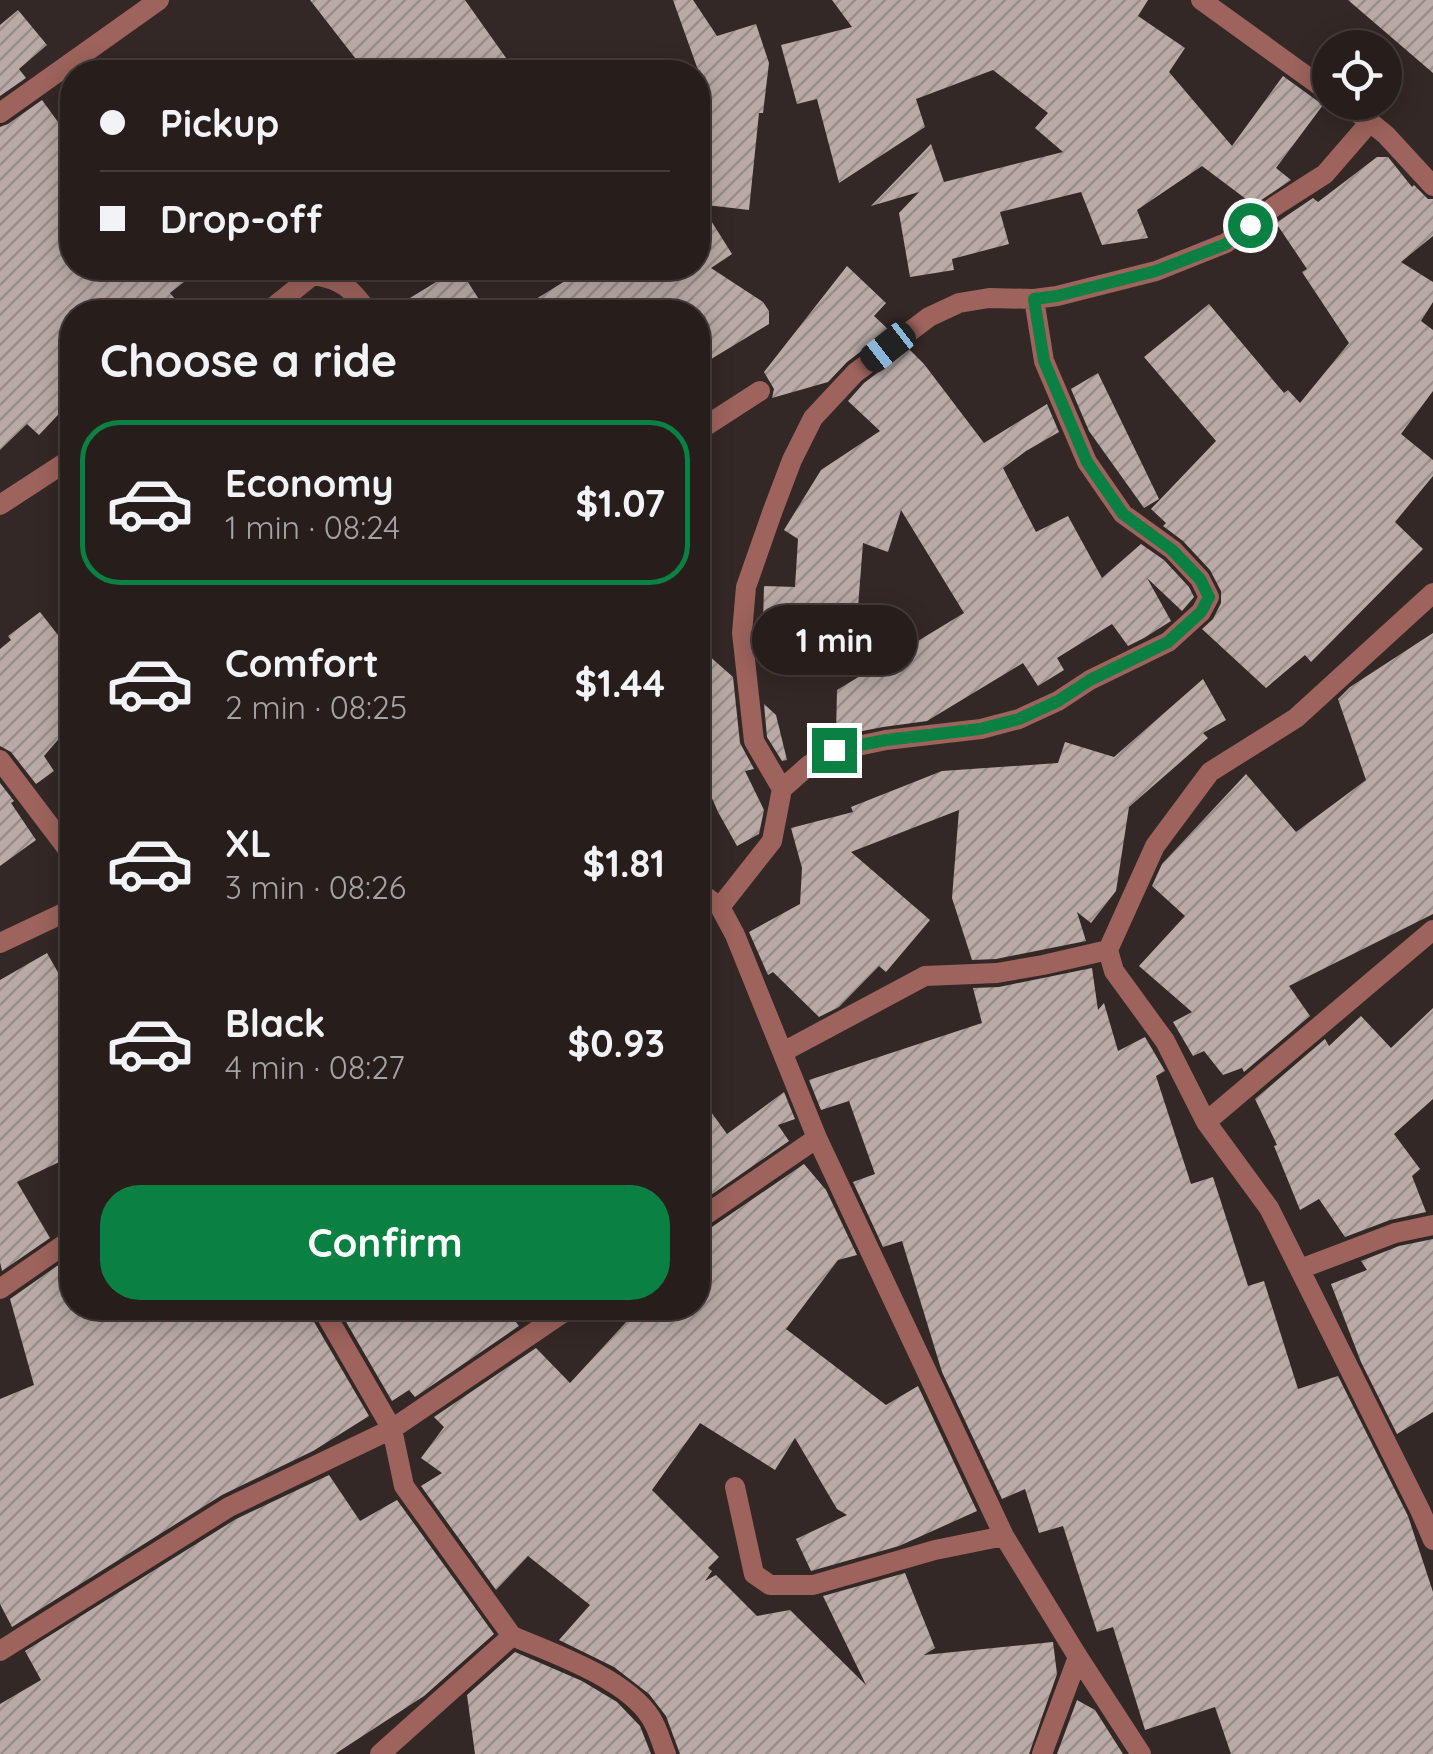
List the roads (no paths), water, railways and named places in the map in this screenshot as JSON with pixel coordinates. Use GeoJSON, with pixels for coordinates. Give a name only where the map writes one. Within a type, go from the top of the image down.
{"type":"FeatureCollection","features":[{"type":"Feature","properties":{"kind":"street"},"geometry":{"type":"LineString","coordinates":[[75,60],[159,0]]}},
{"type":"Feature","properties":{"kind":"street"},"geometry":{"type":"LineString","coordinates":[[1201,0],[1312,80]]}},
{"type":"Feature","properties":{"kind":"street"},"geometry":{"type":"LineString","coordinates":[[0,113],[60,70]]}},
{"type":"Feature","properties":{"kind":"street"},"geometry":{"type":"LineString","coordinates":[[1367,120],[1433,186]]}},
{"type":"Feature","properties":{"kind":"street"},"geometry":{"type":"LineString","coordinates":[[782,789],[754,742],[742,633],[746,587],[772,510],[813,418],[855,373],[929,317],[959,303],[1057,296],[1156,271],[1226,244],[1325,174],[1370,122]]}},
{"type":"Feature","properties":{"kind":"street"},"geometry":{"type":"LineString","coordinates":[[282,300],[308,280]]}},
{"type":"Feature","properties":{"kind":"street"},"geometry":{"type":"LineString","coordinates":[[335,280],[358,300]]}},
{"type":"Feature","properties":{"kind":"street"},"geometry":{"type":"LineString","coordinates":[[720,907],[772,842],[782,789],[808,765],[834,750],[980,729],[1019,719],[1168,642],[1201,612],[1209,597],[1200,579],[1172,550],[1123,514],[1087,462],[1044,361],[1034,299]]}},
{"type":"Feature","properties":{"kind":"street"},"geometry":{"type":"LineString","coordinates":[[710,422],[760,391]]}},
{"type":"Feature","properties":{"kind":"street"},"geometry":{"type":"LineString","coordinates":[[0,506],[60,466]]}},
{"type":"Feature","properties":{"kind":"street"},"geometry":{"type":"LineString","coordinates":[[1433,594],[1296,718],[1210,772],[1155,846],[1108,950],[1114,971],[1166,1041],[1206,1122],[1269,1208],[1426,1508],[1433,1540]]}},
{"type":"Feature","properties":{"kind":"street"},"geometry":{"type":"LineString","coordinates":[[0,760],[60,839]]}},
{"type":"Feature","properties":{"kind":"street"},"geometry":{"type":"LineString","coordinates":[[710,900],[720,907],[735,935],[818,1138],[1004,1536],[1141,1754]]}},
{"type":"Feature","properties":{"kind":"street"},"geometry":{"type":"LineString","coordinates":[[0,943],[60,915]]}},
{"type":"Feature","properties":{"kind":"street"},"geometry":{"type":"LineString","coordinates":[[1206,1122],[1433,930]]}},
{"type":"Feature","properties":{"kind":"street"},"geometry":{"type":"LineString","coordinates":[[783,1052],[925,976],[998,973],[1108,950]]}},
{"type":"Feature","properties":{"kind":"street"},"geometry":{"type":"LineString","coordinates":[[710,1212],[818,1138]]}},
{"type":"Feature","properties":{"kind":"street"},"geometry":{"type":"LineString","coordinates":[[1300,1269],[1394,1233],[1433,1225]]}},
{"type":"Feature","properties":{"kind":"street"},"geometry":{"type":"LineString","coordinates":[[0,1289],[60,1247]]}},
{"type":"Feature","properties":{"kind":"street"},"geometry":{"type":"LineString","coordinates":[[329,1320],[392,1429],[404,1486],[512,1636],[563,1657],[623,1689],[650,1716],[666,1754]]}},
{"type":"Feature","properties":{"kind":"street"},"geometry":{"type":"LineString","coordinates":[[0,1651],[229,1508],[392,1429],[552,1320]]}},
{"type":"Feature","properties":{"kind":"street"},"geometry":{"type":"LineString","coordinates":[[734,1487],[754,1574],[770,1585],[813,1585],[935,1550],[1004,1536]]}},
{"type":"Feature","properties":{"kind":"street"},"geometry":{"type":"LineString","coordinates":[[380,1754],[512,1636]]}},
{"type":"Feature","properties":{"kind":"street"},"geometry":{"type":"LineString","coordinates":[[1042,1754],[1078,1657]]}}]}
